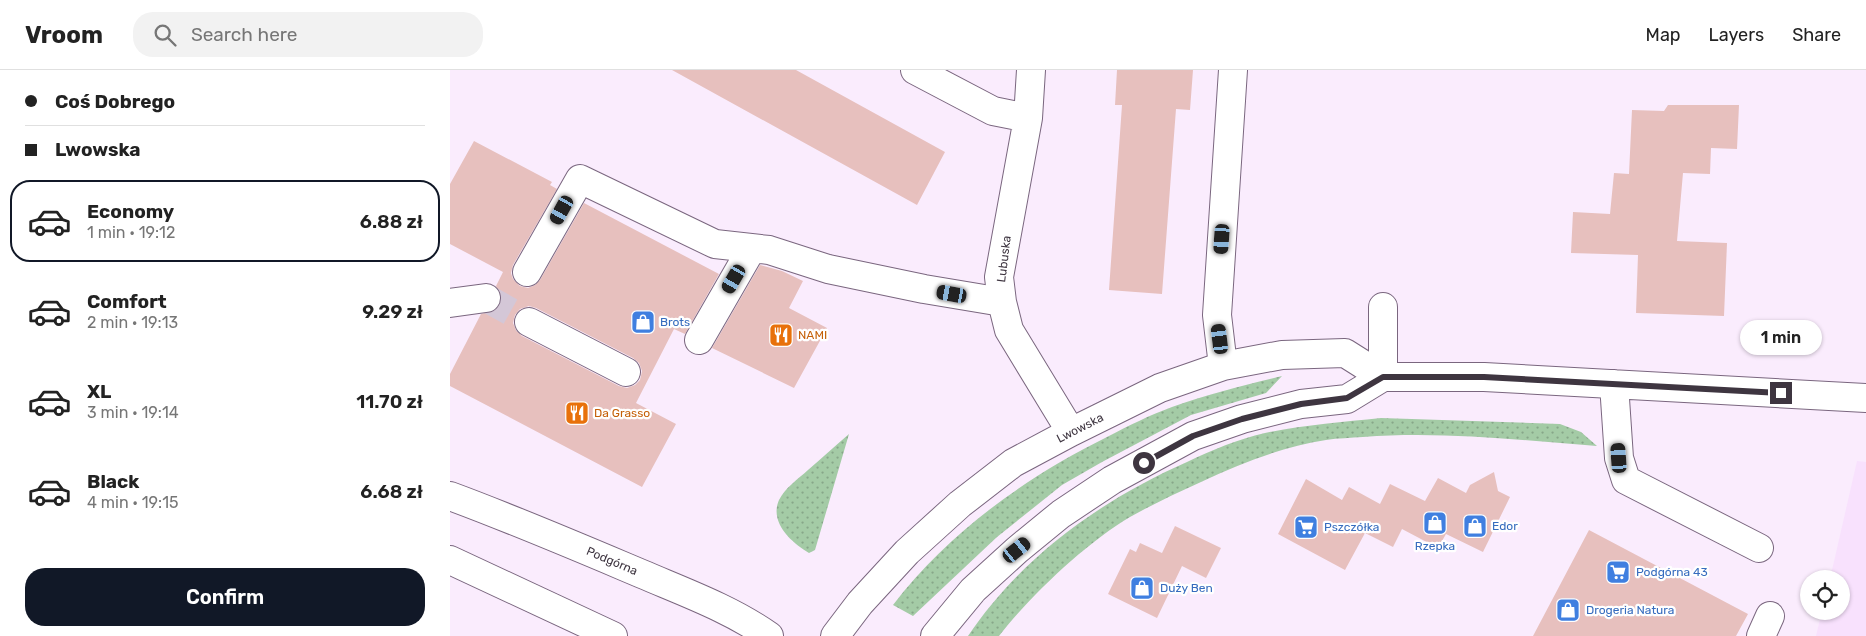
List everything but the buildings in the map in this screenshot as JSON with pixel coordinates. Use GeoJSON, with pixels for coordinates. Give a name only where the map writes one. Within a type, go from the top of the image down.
{"type":"FeatureCollection","features":[{"type":"Feature","properties":{"kind":"street"},"geometry":{"type":"LineString","coordinates":[[915,70],[993,111],[1028,118]]}},
{"type":"Feature","properties":{"kind":"street","name":"Lubuska"},"geometry":{"type":"LineString","coordinates":[[1032,70],[1028,118],[999,277],[1002,302],[1009,330],[1070,432]]}},
{"type":"Feature","properties":{"kind":"street"},"geometry":{"type":"LineString","coordinates":[[1224,366],[1217,315],[1233,70]]}},
{"type":"Feature","properties":{"kind":"street"},"geometry":{"type":"LineString","coordinates":[[527,272],[580,178],[715,244],[769,250],[828,269],[924,289],[1002,302]]}},
{"type":"Feature","properties":{"kind":"street"},"geometry":{"type":"LineString","coordinates":[[699,340],[752,248]]}},
{"type":"Feature","properties":{"kind":"street"},"geometry":{"type":"LineString","coordinates":[[450,303],[486,298]]}},
{"type":"Feature","properties":{"kind":"street"},"geometry":{"type":"LineString","coordinates":[[1383,307],[1383,377]]}},
{"type":"Feature","properties":{"kind":"street"},"geometry":{"type":"LineString","coordinates":[[529,322],[626,372]]}},
{"type":"Feature","properties":{"kind":"street","name":"Lwowska"},"geometry":{"type":"LineString","coordinates":[[836,636],[860,603],[884,575],[960,504],[1013,463],[1070,432],[1160,388],[1224,366],[1282,356],[1345,353],[1383,377]]}},
{"type":"Feature","properties":{"kind":"street"},"geometry":{"type":"LineString","coordinates":[[935,636],[973,590],[1017,550],[1061,514],[1112,480],[1193,436],[1242,419],[1301,404],[1347,398],[1383,377],[1484,377],[1866,398]]}},
{"type":"Feature","properties":{"kind":"street"},"geometry":{"type":"LineString","coordinates":[[1614,384],[1619,458],[1626,480],[1759,548]]}},
{"type":"Feature","properties":{"kind":"street","name":"Podgórna"},"geometry":{"type":"LineString","coordinates":[[450,496],[525,524],[697,598],[769,636]]}},
{"type":"Feature","properties":{"kind":"street"},"geometry":{"type":"LineString","coordinates":[[450,560],[613,636]]}},
{"type":"Feature","properties":{"kind":"shaded area"},"geometry":{"type":"Polygon","coordinates":[[[1857,461],[1866,462],[1866,636],[1816,636],[1820,620],[1850,620],[1850,570],[1832,570],[1857,461]]]}},
{"type":"Feature","properties":{"kind":"green space"},"geometry":{"type":"Polygon","coordinates":[[[1282,376],[1266,393],[1191,415],[1062,485],[997,537],[913,616],[893,605],[938,554],[964,531],[990,509],[1047,470],[1115,433],[1164,410],[1240,386],[1282,376]]]}},
{"type":"Feature","properties":{"kind":"green space"},"geometry":{"type":"Polygon","coordinates":[[[1381,418],[1560,424],[1581,432],[1597,446],[1480,437],[1392,435],[1331,439],[1278,451],[1216,475],[1130,517],[1095,541],[1060,571],[999,636],[968,636],[989,607],[1038,556],[1094,513],[1155,477],[1216,449],[1255,435],[1308,426],[1381,418]]]}},
{"type":"Feature","properties":{"kind":"green space"},"geometry":{"type":"Polygon","coordinates":[[[849,434],[815,550],[809,553],[789,538],[780,524],[777,517],[779,500],[792,484],[849,434]]]}},
{"type":"Feature","properties":{"kind":"tunnel"},"geometry":{"type":"LineString","coordinates":[[486,298],[529,322]]}},
{"type":"Feature","properties":{"kind":"place","name":"Brots"},"geometry":{"type":"Point","coordinates":[643,322]}},
{"type":"Feature","properties":{"kind":"place","name":"NAMI"},"geometry":{"type":"Point","coordinates":[781,335]}},
{"type":"Feature","properties":{"kind":"place","name":"Da Grasso"},"geometry":{"type":"Point","coordinates":[577,413]}},
{"type":"Feature","properties":{"kind":"place","name":"Rzepka"},"geometry":{"type":"Point","coordinates":[1435,523]}},
{"type":"Feature","properties":{"kind":"place","name":"Edor"},"geometry":{"type":"Point","coordinates":[1475,526]}},
{"type":"Feature","properties":{"kind":"place","name":"Pszczółka"},"geometry":{"type":"Point","coordinates":[1306,527]}},
{"type":"Feature","properties":{"kind":"place","name":"Podgórna 43"},"geometry":{"type":"Point","coordinates":[1618,572]}},
{"type":"Feature","properties":{"kind":"place","name":"Duży Ben"},"geometry":{"type":"Point","coordinates":[1142,588]}},
{"type":"Feature","properties":{"kind":"place","name":"Drogeria Natura"},"geometry":{"type":"Point","coordinates":[1568,610]}},
{"type":"Feature","properties":{"kind":"route"},"geometry":{"type":"LineString","coordinates":[[1144,463],[1193,436],[1242,419],[1301,404],[1347,398],[1383,377],[1484,377],[1781,393]]}}]}
